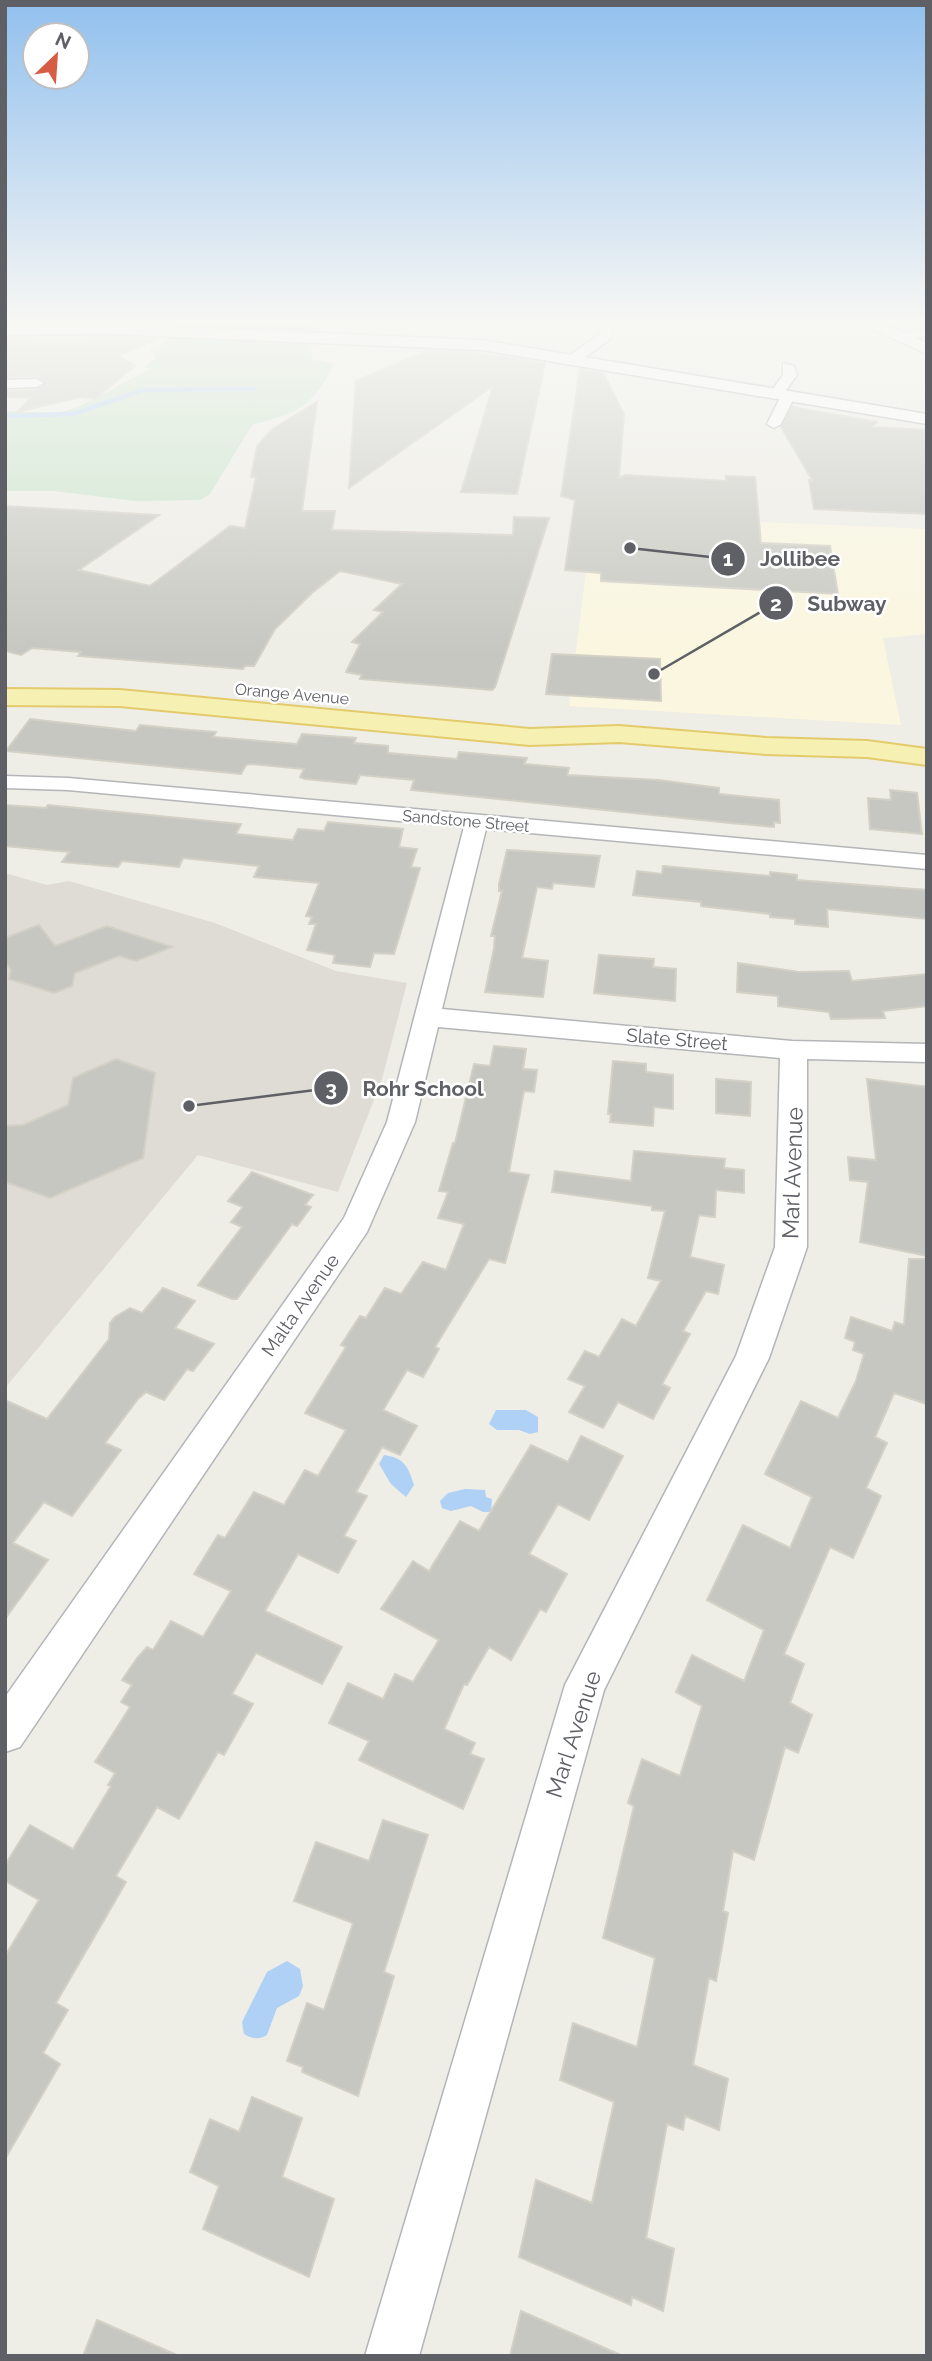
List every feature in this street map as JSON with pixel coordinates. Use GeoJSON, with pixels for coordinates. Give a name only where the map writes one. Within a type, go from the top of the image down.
{"type":"FeatureCollection","features":[{"type":"Feature","properties":{"kind":"main road","name":"Orange Avenue"},"geometry":{"type":"LineString","coordinates":[[5,678],[123,679],[530,737],[576,731],[808,748],[918,751]]}},
{"type":"Feature","properties":{"kind":"main road","name":"Orange Avenue"},"geometry":{"type":"LineString","coordinates":[[5,697],[120,698],[299,705]]}},
{"type":"Feature","properties":{"kind":"street","name":"Sandstone Street"},"geometry":{"type":"LineString","coordinates":[[5,782],[68,784],[927,862]]}},
{"type":"Feature","properties":{"kind":"street","name":"Malta Avenue"},"geometry":{"type":"LineString","coordinates":[[5,1732],[356,1224],[401,1122],[476,822]]}},
{"type":"Feature","properties":{"kind":"street","name":"Slate Street"},"geometry":{"type":"LineString","coordinates":[[429,1017],[792,1050],[927,1053]]}},
{"type":"Feature","properties":{"kind":"street","name":"Marl Avenue"},"geometry":{"type":"LineString","coordinates":[[392,2356],[585,1685],[752,1358],[791,1247],[795,1067],[792,1050]]}},
{"type":"Feature","properties":{"kind":"shaded area"},"geometry":{"type":"Polygon","coordinates":[[[593,515],[927,529],[927,634],[883,638],[901,725],[569,706],[593,515]]]}},
{"type":"Feature","properties":{"kind":"shaded area"},"geometry":{"type":"Polygon","coordinates":[[[5,873],[47,885],[69,881],[215,923],[336,971],[407,983],[382,1079],[338,1192],[198,1155],[5,1388],[5,873]]]}},
{"type":"Feature","properties":{"kind":"green space"},"geometry":{"type":"Polygon","coordinates":[[[5,433],[247,433],[210,494],[200,500],[135,501],[54,491],[5,491],[5,433]]]}},
{"type":"Feature","properties":{"kind":"water"},"geometry":{"type":"Polygon","coordinates":[[[496,1410],[526,1410],[538,1417],[538,1432],[530,1434],[519,1430],[497,1430],[489,1424],[496,1410]]]}},
{"type":"Feature","properties":{"kind":"water"},"geometry":{"type":"Polygon","coordinates":[[[384,1455],[397,1458],[407,1468],[414,1485],[406,1497],[391,1484],[379,1464],[384,1455]]]}},
{"type":"Feature","properties":{"kind":"water"},"geometry":{"type":"Polygon","coordinates":[[[465,1489],[485,1490],[486,1497],[492,1499],[491,1512],[483,1512],[471,1506],[451,1511],[442,1508],[440,1501],[448,1493],[465,1489]]]}},
{"type":"Feature","properties":{"kind":"water"},"geometry":{"type":"Polygon","coordinates":[[[287,1961],[300,1969],[303,1986],[299,1996],[277,2008],[267,2035],[258,2038],[247,2036],[244,2034],[242,2022],[267,1972],[287,1961]]]}},
{"type":"Feature","properties":{"kind":"building"},"geometry":{"type":"Polygon","coordinates":[[[268,433],[313,433],[302,511],[335,511],[332,530],[513,535],[514,517],[549,518],[492,690],[360,679],[362,675],[346,672],[360,644],[352,642],[383,612],[374,610],[402,584],[340,571],[312,593],[275,629],[254,666],[245,666],[243,669],[78,656],[81,652],[32,648],[21,655],[5,651],[5,506],[159,515],[79,570],[150,586],[230,526],[245,528],[256,477],[251,477],[257,446],[268,433]]]}},
{"type":"Feature","properties":{"kind":"building"},"geometry":{"type":"Polygon","coordinates":[[[353,433],[426,433],[349,488],[353,433]]]}},
{"type":"Feature","properties":{"kind":"building"},"geometry":{"type":"Polygon","coordinates":[[[479,433],[530,433],[517,494],[461,492],[479,433]]]}},
{"type":"Feature","properties":{"kind":"building"},"geometry":{"type":"Polygon","coordinates":[[[570,433],[623,433],[619,478],[625,475],[726,481],[726,476],[755,477],[761,543],[830,546],[838,594],[601,581],[601,573],[565,570],[575,500],[561,496],[570,433]]]}},
{"type":"Feature","properties":{"kind":"building"},"geometry":{"type":"Polygon","coordinates":[[[785,433],[927,433],[927,514],[814,509],[809,480],[812,480],[785,433]]]}},
{"type":"Feature","properties":{"kind":"building"},"geometry":{"type":"Polygon","coordinates":[[[552,654],[660,659],[661,701],[546,694],[552,654]]]}},
{"type":"Feature","properties":{"kind":"building"},"geometry":{"type":"Polygon","coordinates":[[[30,719],[136,731],[140,725],[216,732],[213,737],[297,744],[302,734],[356,738],[354,743],[388,746],[388,753],[457,759],[459,752],[527,758],[524,764],[569,768],[567,775],[658,780],[719,788],[719,794],[779,800],[780,823],[774,822],[774,827],[411,790],[414,780],[360,775],[356,784],[305,779],[300,777],[304,769],[250,764],[246,765],[241,774],[6,751],[30,719]]]}},
{"type":"Feature","properties":{"kind":"building"},"geometry":{"type":"Polygon","coordinates":[[[890,790],[917,793],[922,834],[870,829],[868,798],[891,800],[890,790]]]}},
{"type":"Feature","properties":{"kind":"building"},"geometry":{"type":"Polygon","coordinates":[[[5,805],[46,808],[48,805],[241,824],[236,834],[293,840],[298,829],[324,831],[328,822],[403,829],[399,847],[417,849],[411,867],[420,868],[394,954],[374,953],[370,967],[333,963],[335,955],[307,950],[316,924],[309,924],[312,917],[306,916],[319,883],[254,877],[259,866],[183,858],[179,867],[122,861],[118,867],[62,862],[69,852],[5,846],[5,805]]]}},
{"type":"Feature","properties":{"kind":"building"},"geometry":{"type":"Polygon","coordinates":[[[507,850],[600,856],[594,887],[553,883],[552,889],[537,887],[522,958],[548,961],[543,997],[485,992],[494,948],[495,936],[491,936],[502,891],[499,891],[499,884],[507,850]]]}},
{"type":"Feature","properties":{"kind":"building"},"geometry":{"type":"Polygon","coordinates":[[[663,866],[770,876],[770,872],[797,875],[797,880],[927,890],[927,919],[827,909],[828,927],[795,924],[795,919],[770,917],[770,914],[701,906],[701,902],[633,895],[637,871],[662,874],[663,866]]]}},
{"type":"Feature","properties":{"kind":"building"},"geometry":{"type":"Polygon","coordinates":[[[39,925],[55,946],[107,926],[172,947],[136,961],[119,956],[75,973],[72,986],[54,993],[9,979],[11,970],[5,962],[5,938],[39,925]]]}},
{"type":"Feature","properties":{"kind":"building"},"geometry":{"type":"Polygon","coordinates":[[[599,955],[654,959],[653,967],[676,969],[675,1001],[594,993],[599,955]]]}},
{"type":"Feature","properties":{"kind":"building"},"geometry":{"type":"Polygon","coordinates":[[[738,963],[799,972],[849,971],[852,981],[927,974],[927,1006],[883,1011],[885,1018],[831,1019],[829,1012],[778,1006],[778,996],[737,992],[738,963]]]}},
{"type":"Feature","properties":{"kind":"building"},"geometry":{"type":"Polygon","coordinates":[[[494,1046],[526,1049],[523,1069],[537,1070],[534,1092],[524,1091],[509,1172],[529,1175],[505,1263],[489,1259],[435,1347],[439,1349],[423,1377],[407,1370],[383,1410],[417,1426],[400,1455],[382,1447],[356,1492],[367,1496],[344,1536],[356,1541],[338,1573],[298,1554],[265,1611],[342,1647],[322,1684],[256,1653],[232,1694],[253,1704],[224,1755],[218,1752],[179,1819],[157,1807],[116,1876],[126,1882],[56,2003],[68,2010],[43,2053],[60,2064],[5,2159],[5,1956],[39,1900],[5,1881],[5,1865],[30,1825],[73,1849],[111,1786],[108,1785],[115,1773],[95,1762],[130,1707],[121,1702],[132,1685],[122,1680],[147,1647],[153,1650],[171,1621],[203,1637],[231,1591],[194,1574],[218,1535],[225,1538],[254,1492],[284,1505],[305,1470],[318,1476],[346,1430],[305,1413],[346,1347],[341,1345],[360,1316],[366,1318],[385,1288],[401,1294],[423,1262],[446,1270],[464,1224],[438,1218],[448,1192],[439,1191],[455,1143],[474,1064],[490,1066],[494,1046]]]}},
{"type":"Feature","properties":{"kind":"building"},"geometry":{"type":"Polygon","coordinates":[[[116,1059],[155,1073],[143,1158],[50,1198],[5,1182],[5,1126],[23,1125],[68,1105],[73,1078],[116,1059]]]}},
{"type":"Feature","properties":{"kind":"building"},"geometry":{"type":"Polygon","coordinates":[[[613,1061],[646,1064],[646,1072],[673,1075],[673,1109],[654,1107],[653,1126],[610,1122],[611,1114],[608,1114],[613,1061]]]}},
{"type":"Feature","properties":{"kind":"building"},"geometry":{"type":"Polygon","coordinates":[[[716,1079],[751,1082],[750,1116],[716,1113],[716,1079]]]}},
{"type":"Feature","properties":{"kind":"building"},"geometry":{"type":"Polygon","coordinates":[[[867,1079],[927,1087],[927,1256],[860,1242],[868,1182],[850,1180],[848,1157],[876,1160],[867,1079]]]}},
{"type":"Feature","properties":{"kind":"building"},"geometry":{"type":"Polygon","coordinates":[[[634,1151],[725,1159],[724,1168],[744,1170],[744,1193],[716,1190],[715,1217],[699,1215],[690,1257],[724,1265],[718,1294],[706,1291],[683,1331],[690,1334],[662,1384],[670,1388],[653,1419],[618,1402],[603,1428],[569,1412],[585,1386],[568,1379],[585,1351],[599,1357],[622,1319],[636,1326],[661,1281],[648,1278],[665,1211],[652,1210],[652,1206],[552,1192],[555,1171],[631,1181],[634,1151]]]}},
{"type":"Feature","properties":{"kind":"building"},"geometry":{"type":"Polygon","coordinates":[[[252,1172],[313,1195],[305,1205],[311,1207],[297,1226],[292,1224],[237,1299],[232,1299],[198,1285],[242,1227],[231,1222],[243,1207],[228,1201],[252,1172]]]}},
{"type":"Feature","properties":{"kind":"building"},"geometry":{"type":"Polygon","coordinates":[[[909,1259],[927,1259],[927,1404],[894,1393],[875,1437],[887,1443],[866,1488],[881,1496],[853,1558],[830,1547],[784,1654],[804,1664],[790,1703],[812,1715],[798,1753],[785,1747],[754,1860],[733,1851],[723,1911],[728,1913],[716,1981],[709,1978],[693,2065],[728,2079],[719,2130],[685,2116],[683,2130],[667,2124],[646,2238],[674,2249],[663,2311],[632,2297],[631,2305],[519,2257],[536,2180],[592,2203],[614,2102],[560,2080],[573,2023],[637,2047],[655,1958],[603,1938],[634,1806],[628,1803],[642,1759],[680,1776],[702,1706],[676,1692],[692,1655],[744,1681],[764,1630],[707,1600],[743,1525],[790,1548],[812,1497],[765,1474],[801,1401],[838,1418],[856,1381],[864,1354],[853,1350],[855,1342],[845,1338],[851,1317],[892,1331],[895,1322],[904,1325],[909,1259]]]}},
{"type":"Feature","properties":{"kind":"building"},"geometry":{"type":"Polygon","coordinates":[[[163,1288],[195,1301],[175,1328],[214,1344],[193,1371],[187,1369],[164,1400],[146,1392],[138,1399],[105,1443],[121,1450],[72,1516],[44,1502],[13,1543],[48,1560],[5,1619],[5,1400],[47,1419],[109,1339],[110,1323],[115,1317],[130,1308],[142,1313],[163,1288]]]}},
{"type":"Feature","properties":{"kind":"building"},"geometry":{"type":"Polygon","coordinates":[[[581,1436],[623,1456],[589,1520],[558,1504],[529,1554],[567,1574],[546,1612],[540,1609],[511,1660],[489,1647],[467,1685],[464,1684],[444,1729],[475,1743],[470,1754],[484,1759],[463,1809],[359,1760],[369,1741],[329,1723],[348,1683],[383,1699],[395,1674],[413,1682],[439,1640],[381,1609],[413,1561],[429,1571],[460,1521],[479,1531],[531,1445],[568,1462],[581,1436]]]}},
{"type":"Feature","properties":{"kind":"building"},"geometry":{"type":"Polygon","coordinates":[[[383,1820],[428,1835],[384,1972],[394,1976],[358,2096],[302,2072],[303,2067],[287,2061],[307,2003],[324,2010],[353,1923],[294,1901],[316,1842],[369,1861],[383,1820]]]}},
{"type":"Feature","properties":{"kind":"building"},"geometry":{"type":"Polygon","coordinates":[[[252,2097],[302,2118],[282,2177],[334,2199],[309,2277],[203,2229],[219,2186],[190,2172],[210,2119],[239,2132],[252,2097]]]}},
{"type":"Feature","properties":{"kind":"building"},"geometry":{"type":"Polygon","coordinates":[[[521,2311],[623,2356],[510,2356],[521,2311]]]}},
{"type":"Feature","properties":{"kind":"building"},"geometry":{"type":"Polygon","coordinates":[[[97,2320],[179,2356],[83,2356],[97,2320]]]}},
{"type":"Feature","properties":{"kind":"place","name":"Jollibee"},"geometry":{"type":"Point","coordinates":[630,548]}},
{"type":"Feature","properties":{"kind":"place","name":"Subway"},"geometry":{"type":"Point","coordinates":[654,674]}},
{"type":"Feature","properties":{"kind":"place","name":"Rohr School"},"geometry":{"type":"Point","coordinates":[189,1106]}}]}
